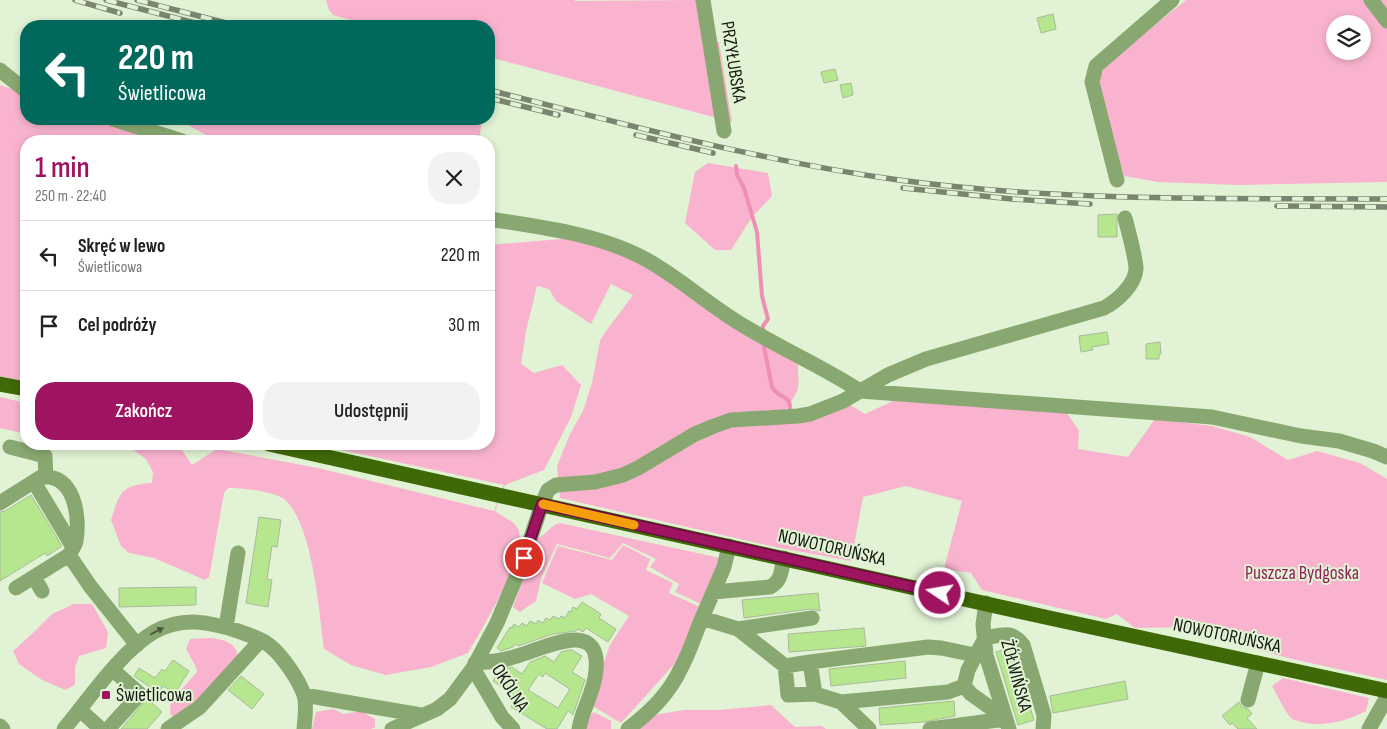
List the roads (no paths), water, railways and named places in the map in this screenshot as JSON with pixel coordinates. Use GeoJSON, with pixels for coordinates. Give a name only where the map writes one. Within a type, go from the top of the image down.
{"type":"FeatureCollection","features":[{"type":"Feature","properties":{"kind":"main road"},"geometry":{"type":"LineString","coordinates":[[0,384],[20,389]]}},
{"type":"Feature","properties":{"kind":"main road","name":"NOWOTORUŃSKA"},"geometry":{"type":"LineString","coordinates":[[296,450],[1387,691]]}},
{"type":"Feature","properties":{"kind":"street","name":"PRZYŁUBSKA"},"geometry":{"type":"LineString","coordinates":[[702,0],[724,131]]}},
{"type":"Feature","properties":{"kind":"street"},"geometry":{"type":"LineString","coordinates":[[1117,180],[1092,82],[1096,66],[1172,0]]}},
{"type":"Feature","properties":{"kind":"street"},"geometry":{"type":"LineString","coordinates":[[1371,0],[1387,21]]}},
{"type":"Feature","properties":{"kind":"street"},"geometry":{"type":"LineString","coordinates":[[0,70],[20,86]]}},
{"type":"Feature","properties":{"kind":"street"},"geometry":{"type":"LineString","coordinates":[[132,125],[163,135]]}},
{"type":"Feature","properties":{"kind":"street"},"geometry":{"type":"LineString","coordinates":[[392,729],[437,709],[450,699],[474,666],[497,623],[524,558],[548,490],[556,485],[596,482],[623,475],[695,434],[731,420],[810,414],[843,401],[888,375],[926,359],[1104,308],[1113,303],[1129,286],[1136,269],[1125,218]]}},
{"type":"Feature","properties":{"kind":"street"},"geometry":{"type":"LineString","coordinates":[[495,220],[560,231],[633,252],[659,267],[744,326],[860,391],[1212,417],[1302,436],[1338,441],[1387,457]]}},
{"type":"Feature","properties":{"kind":"street"},"geometry":{"type":"LineString","coordinates":[[10,447],[20,450]]}},
{"type":"Feature","properties":{"kind":"street"},"geometry":{"type":"LineString","coordinates":[[22,450],[46,456],[40,480],[71,551],[90,586],[137,645]]}},
{"type":"Feature","properties":{"kind":"street"},"geometry":{"type":"LineString","coordinates":[[0,503],[40,480],[60,481],[67,486],[75,502],[76,542],[71,551],[16,588]]}},
{"type":"Feature","properties":{"kind":"street"},"geometry":{"type":"LineString","coordinates":[[628,729],[658,704],[682,668],[724,567],[729,546]]}},
{"type":"Feature","properties":{"kind":"street"},"geometry":{"type":"LineString","coordinates":[[226,627],[238,553]]}},
{"type":"Feature","properties":{"kind":"street"},"geometry":{"type":"LineString","coordinates":[[713,592],[770,587],[776,584],[779,579],[784,558]]}},
{"type":"Feature","properties":{"kind":"street"},"geometry":{"type":"LineString","coordinates":[[34,577],[42,591]]}},
{"type":"Feature","properties":{"kind":"street","name":"ŻÓŁWIŃSKA"},"geometry":{"type":"LineString","coordinates":[[986,603],[983,624],[986,655],[1007,724]]}},
{"type":"Feature","properties":{"kind":"street"},"geometry":{"type":"LineString","coordinates":[[702,618],[738,629],[785,666],[788,695],[815,694],[841,702],[948,692],[964,686]]}},
{"type":"Feature","properties":{"kind":"street"},"geometry":{"type":"LineString","coordinates":[[738,629],[812,618]]}},
{"type":"Feature","properties":{"kind":"street"},"geometry":{"type":"LineString","coordinates":[[64,729],[113,670],[137,645],[153,633],[178,623],[202,621],[226,627],[261,640],[280,656],[304,695],[306,714],[304,729]]}},
{"type":"Feature","properties":{"kind":"street"},"geometry":{"type":"LineString","coordinates":[[964,686],[968,670],[985,638],[1012,634],[1022,645],[1044,715],[1043,729]]}},
{"type":"Feature","properties":{"kind":"street"},"geometry":{"type":"LineString","coordinates":[[169,729],[200,707],[261,640]]}},
{"type":"Feature","properties":{"kind":"street"},"geometry":{"type":"LineString","coordinates":[[474,666],[503,660],[567,640],[584,641],[594,651],[597,661],[596,672],[580,719],[579,729]]}},
{"type":"Feature","properties":{"kind":"street"},"geometry":{"type":"LineString","coordinates":[[785,666],[928,647],[975,655]]}},
{"type":"Feature","properties":{"kind":"street"},"geometry":{"type":"LineString","coordinates":[[810,662],[815,694]]}},
{"type":"Feature","properties":{"kind":"street"},"geometry":{"type":"LineString","coordinates":[[1248,700],[1258,663]]}},
{"type":"Feature","properties":{"kind":"street","name":"OKÓLNA"},"geometry":{"type":"LineString","coordinates":[[474,666],[502,717],[513,729]]}},
{"type":"Feature","properties":{"kind":"street"},"geometry":{"type":"LineString","coordinates":[[108,729],[140,694],[113,670]]}},
{"type":"Feature","properties":{"kind":"street"},"geometry":{"type":"LineString","coordinates":[[964,686],[1007,724]]}},
{"type":"Feature","properties":{"kind":"street"},"geometry":{"type":"LineString","coordinates":[[304,695],[421,715]]}},
{"type":"Feature","properties":{"kind":"street"},"geometry":{"type":"LineString","coordinates":[[1369,729],[1387,697]]}},
{"type":"Feature","properties":{"kind":"street"},"geometry":{"type":"LineString","coordinates":[[841,702],[869,729]]}},
{"type":"Feature","properties":{"kind":"street"},"geometry":{"type":"LineString","coordinates":[[80,710],[101,729]]}},
{"type":"Feature","properties":{"kind":"street"},"geometry":{"type":"LineString","coordinates":[[930,729],[1007,724]]}},
{"type":"Feature","properties":{"kind":"street"},"geometry":{"type":"LineString","coordinates":[[0,726],[3,729]]}},
{"type":"Feature","properties":{"kind":"waterway"},"geometry":{"type":"LineString","coordinates":[[736,166],[737,175],[744,188],[757,232],[762,296],[768,319],[763,326],[763,333]]}},
{"type":"Feature","properties":{"kind":"waterway"},"geometry":{"type":"LineString","coordinates":[[763,342],[772,387],[789,403],[789,413]]}},
{"type":"Feature","properties":{"kind":"railway"},"geometry":{"type":"LineString","coordinates":[[75,0],[120,13]]}},
{"type":"Feature","properties":{"kind":"railway"},"geometry":{"type":"LineString","coordinates":[[106,0],[184,20]]}},
{"type":"Feature","properties":{"kind":"railway"},"geometry":{"type":"LineString","coordinates":[[137,0],[215,20]]}},
{"type":"Feature","properties":{"kind":"railway"},"geometry":{"type":"LineString","coordinates":[[495,92],[744,152],[795,163],[899,180],[960,187],[1082,195],[1387,199]]}},
{"type":"Feature","properties":{"kind":"railway"},"geometry":{"type":"LineString","coordinates":[[495,99],[558,115]]}},
{"type":"Feature","properties":{"kind":"railway"},"geometry":{"type":"LineString","coordinates":[[636,135],[713,153]]}},
{"type":"Feature","properties":{"kind":"railway"},"geometry":{"type":"LineString","coordinates":[[903,188],[1012,199],[1090,204]]}},
{"type":"Feature","properties":{"kind":"railway"},"geometry":{"type":"LineString","coordinates":[[1277,206],[1387,207]]}},
{"type":"Feature","properties":{"kind":"place","name":"Świetlicowa"},"geometry":{"type":"Point","coordinates":[106,695]}},
{"type":"Feature","properties":{"kind":"park label","name":"Puszcza Bydgoska"},"geometry":{"type":"Point","coordinates":[1302,573]}}]}
